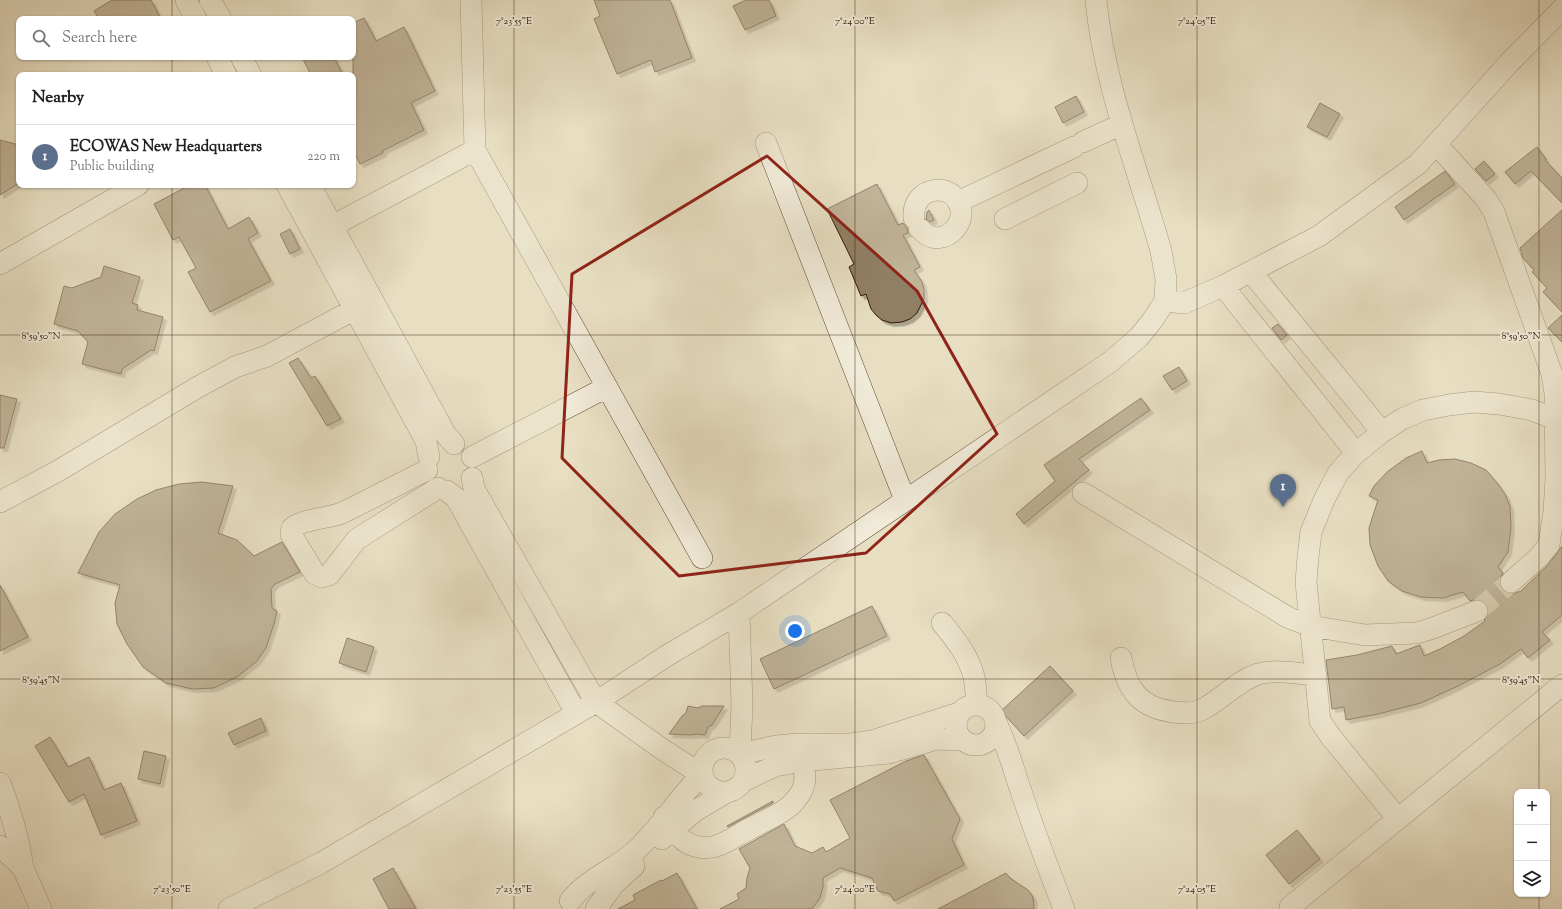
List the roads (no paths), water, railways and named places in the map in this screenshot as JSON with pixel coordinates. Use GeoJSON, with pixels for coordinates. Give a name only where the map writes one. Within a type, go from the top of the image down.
{"type":"FeatureCollection","features":[{"type":"Feature","properties":{"kind":"street"},"geometry":{"type":"LineString","coordinates":[[186,0],[194,16]]}},
{"type":"Feature","properties":{"kind":"street"},"geometry":{"type":"LineString","coordinates":[[210,0],[219,16]]}},
{"type":"Feature","properties":{"kind":"street"},"geometry":{"type":"LineString","coordinates":[[471,0],[475,150],[702,558]]}},
{"type":"Feature","properties":{"kind":"street"},"geometry":{"type":"LineString","coordinates":[[229,909],[321,863],[576,714],[668,655],[739,613],[1110,362],[1139,338],[1165,301],[1166,279],[1161,251],[1122,124],[1101,39],[1096,0]]}},
{"type":"Feature","properties":{"kind":"street"},"geometry":{"type":"LineString","coordinates":[[1165,301],[1184,303],[1223,286],[1319,236],[1418,164],[1509,64],[1562,9]]}},
{"type":"Feature","properties":{"kind":"street"},"geometry":{"type":"LineString","coordinates":[[218,60],[224,72]]}},
{"type":"Feature","properties":{"kind":"street"},"geometry":{"type":"LineString","coordinates":[[244,60],[250,72]]}},
{"type":"Feature","properties":{"kind":"street"},"geometry":{"type":"LineString","coordinates":[[958,202],[1122,124]]}},
{"type":"Feature","properties":{"kind":"street"},"geometry":{"type":"LineString","coordinates":[[766,143],[905,500]]}},
{"type":"Feature","properties":{"kind":"street"},"geometry":{"type":"LineString","coordinates":[[1436,144],[1481,193],[1494,212],[1552,374],[1556,393],[1558,421],[1556,479],[1554,511],[1549,545],[1538,558],[1511,582]]}},
{"type":"Feature","properties":{"kind":"street"},"geometry":{"type":"LineString","coordinates":[[324,231],[475,150]]}},
{"type":"Feature","properties":{"kind":"street"},"geometry":{"type":"LineString","coordinates":[[1004,219],[1077,183]]}},
{"type":"Feature","properties":{"kind":"street"},"geometry":{"type":"LineString","coordinates":[[0,264],[133,188]]}},
{"type":"Feature","properties":{"kind":"street"},"geometry":{"type":"LineString","coordinates":[[289,188],[324,231],[364,304],[446,434],[454,444]]}},
{"type":"Feature","properties":{"kind":"street"},"geometry":{"type":"LineString","coordinates":[[311,188],[324,231]]}},
{"type":"Feature","properties":{"kind":"street"},"geometry":{"type":"LineString","coordinates":[[939,190],[947,192],[958,202],[961,210],[961,218],[953,232],[946,236],[938,238],[930,237],[917,223],[914,206],[918,199],[924,194],[939,190]]}},
{"type":"Feature","properties":{"kind":"street"},"geometry":{"type":"LineString","coordinates":[[1251,272],[1382,432]]}},
{"type":"Feature","properties":{"kind":"street"},"geometry":{"type":"LineString","coordinates":[[1223,286],[1356,453]]}},
{"type":"Feature","properties":{"kind":"street"},"geometry":{"type":"LineString","coordinates":[[364,304],[426,441],[429,478],[456,498],[576,714]]}},
{"type":"Feature","properties":{"kind":"street"},"geometry":{"type":"LineString","coordinates":[[0,502],[58,471],[198,387],[236,367],[267,356],[364,304]]}},
{"type":"Feature","properties":{"kind":"street"},"geometry":{"type":"LineString","coordinates":[[472,457],[607,387]]}},
{"type":"Feature","properties":{"kind":"street"},"geometry":{"type":"LineString","coordinates":[[1398,819],[1331,737],[1320,721],[1306,582],[1311,532],[1324,500],[1338,473],[1356,453],[1382,432],[1402,419],[1423,410],[1474,402],[1499,404],[1532,410],[1558,421]]}},
{"type":"Feature","properties":{"kind":"street"},"geometry":{"type":"LineString","coordinates":[[454,444],[462,446],[472,457],[474,471],[472,478],[462,489],[443,489],[357,539],[329,575],[322,577],[315,574],[291,534],[292,528],[297,523],[335,516],[344,512],[428,463],[434,451],[440,446],[454,444]]}},
{"type":"Feature","properties":{"kind":"street"},"geometry":{"type":"LineString","coordinates":[[472,478],[474,489],[596,702],[702,775],[709,786],[714,790],[720,792],[735,786],[800,753],[872,741],[968,709],[984,707],[990,710],[1008,749],[1021,791],[1064,909]]}},
{"type":"Feature","properties":{"kind":"street"},"geometry":{"type":"LineString","coordinates":[[1083,493],[1289,618],[1311,626],[1365,635],[1417,632],[1433,628],[1476,610]]}},
{"type":"Feature","properties":{"kind":"street"},"geometry":{"type":"LineString","coordinates":[[344,512],[357,539]]}},
{"type":"Feature","properties":{"kind":"street"},"geometry":{"type":"LineString","coordinates":[[572,906],[583,886],[619,864],[669,823],[695,811],[735,786],[746,774],[746,767],[740,754],[742,704],[739,613]]}},
{"type":"Feature","properties":{"kind":"street"},"geometry":{"type":"LineString","coordinates":[[942,623],[959,644],[970,665],[974,677],[968,709],[956,718],[956,730],[969,742],[990,752],[1002,764],[1021,791]]}},
{"type":"Feature","properties":{"kind":"street"},"geometry":{"type":"LineString","coordinates":[[1121,658],[1128,684],[1141,700],[1161,710],[1183,713],[1200,711],[1240,682],[1260,674],[1274,672],[1316,675]]}},
{"type":"Feature","properties":{"kind":"street"},"geometry":{"type":"LineString","coordinates":[[1290,906],[1562,684]]}},
{"type":"Feature","properties":{"kind":"street"},"geometry":{"type":"LineString","coordinates":[[596,909],[614,884],[669,823],[692,785],[702,775],[704,761],[713,750],[727,748],[740,754],[764,748],[800,753],[889,753],[937,739],[969,742],[988,741],[995,729],[996,722]]}},
{"type":"Feature","properties":{"kind":"street"},"geometry":{"type":"LineString","coordinates":[[669,823],[684,840],[693,846],[704,848],[714,846],[740,834],[779,813],[790,806],[797,799],[803,788],[805,779],[800,753]]}},
{"type":"Feature","properties":{"kind":"street"},"geometry":{"type":"LineString","coordinates":[[0,783],[12,813],[23,868],[41,909]]}},
{"type":"Feature","properties":{"kind":"street"},"geometry":{"type":"LineString","coordinates":[[0,846],[23,868]]}},
{"type":"Feature","properties":{"kind":"tunnel"},"geometry":{"type":"LineString","coordinates":[[1477,611],[1511,582]]}},
{"type":"Feature","properties":{"kind":"place","name":"ECOWAS New Headquarters"},"geometry":{"type":"Point","coordinates":[1283,507]}}]}
